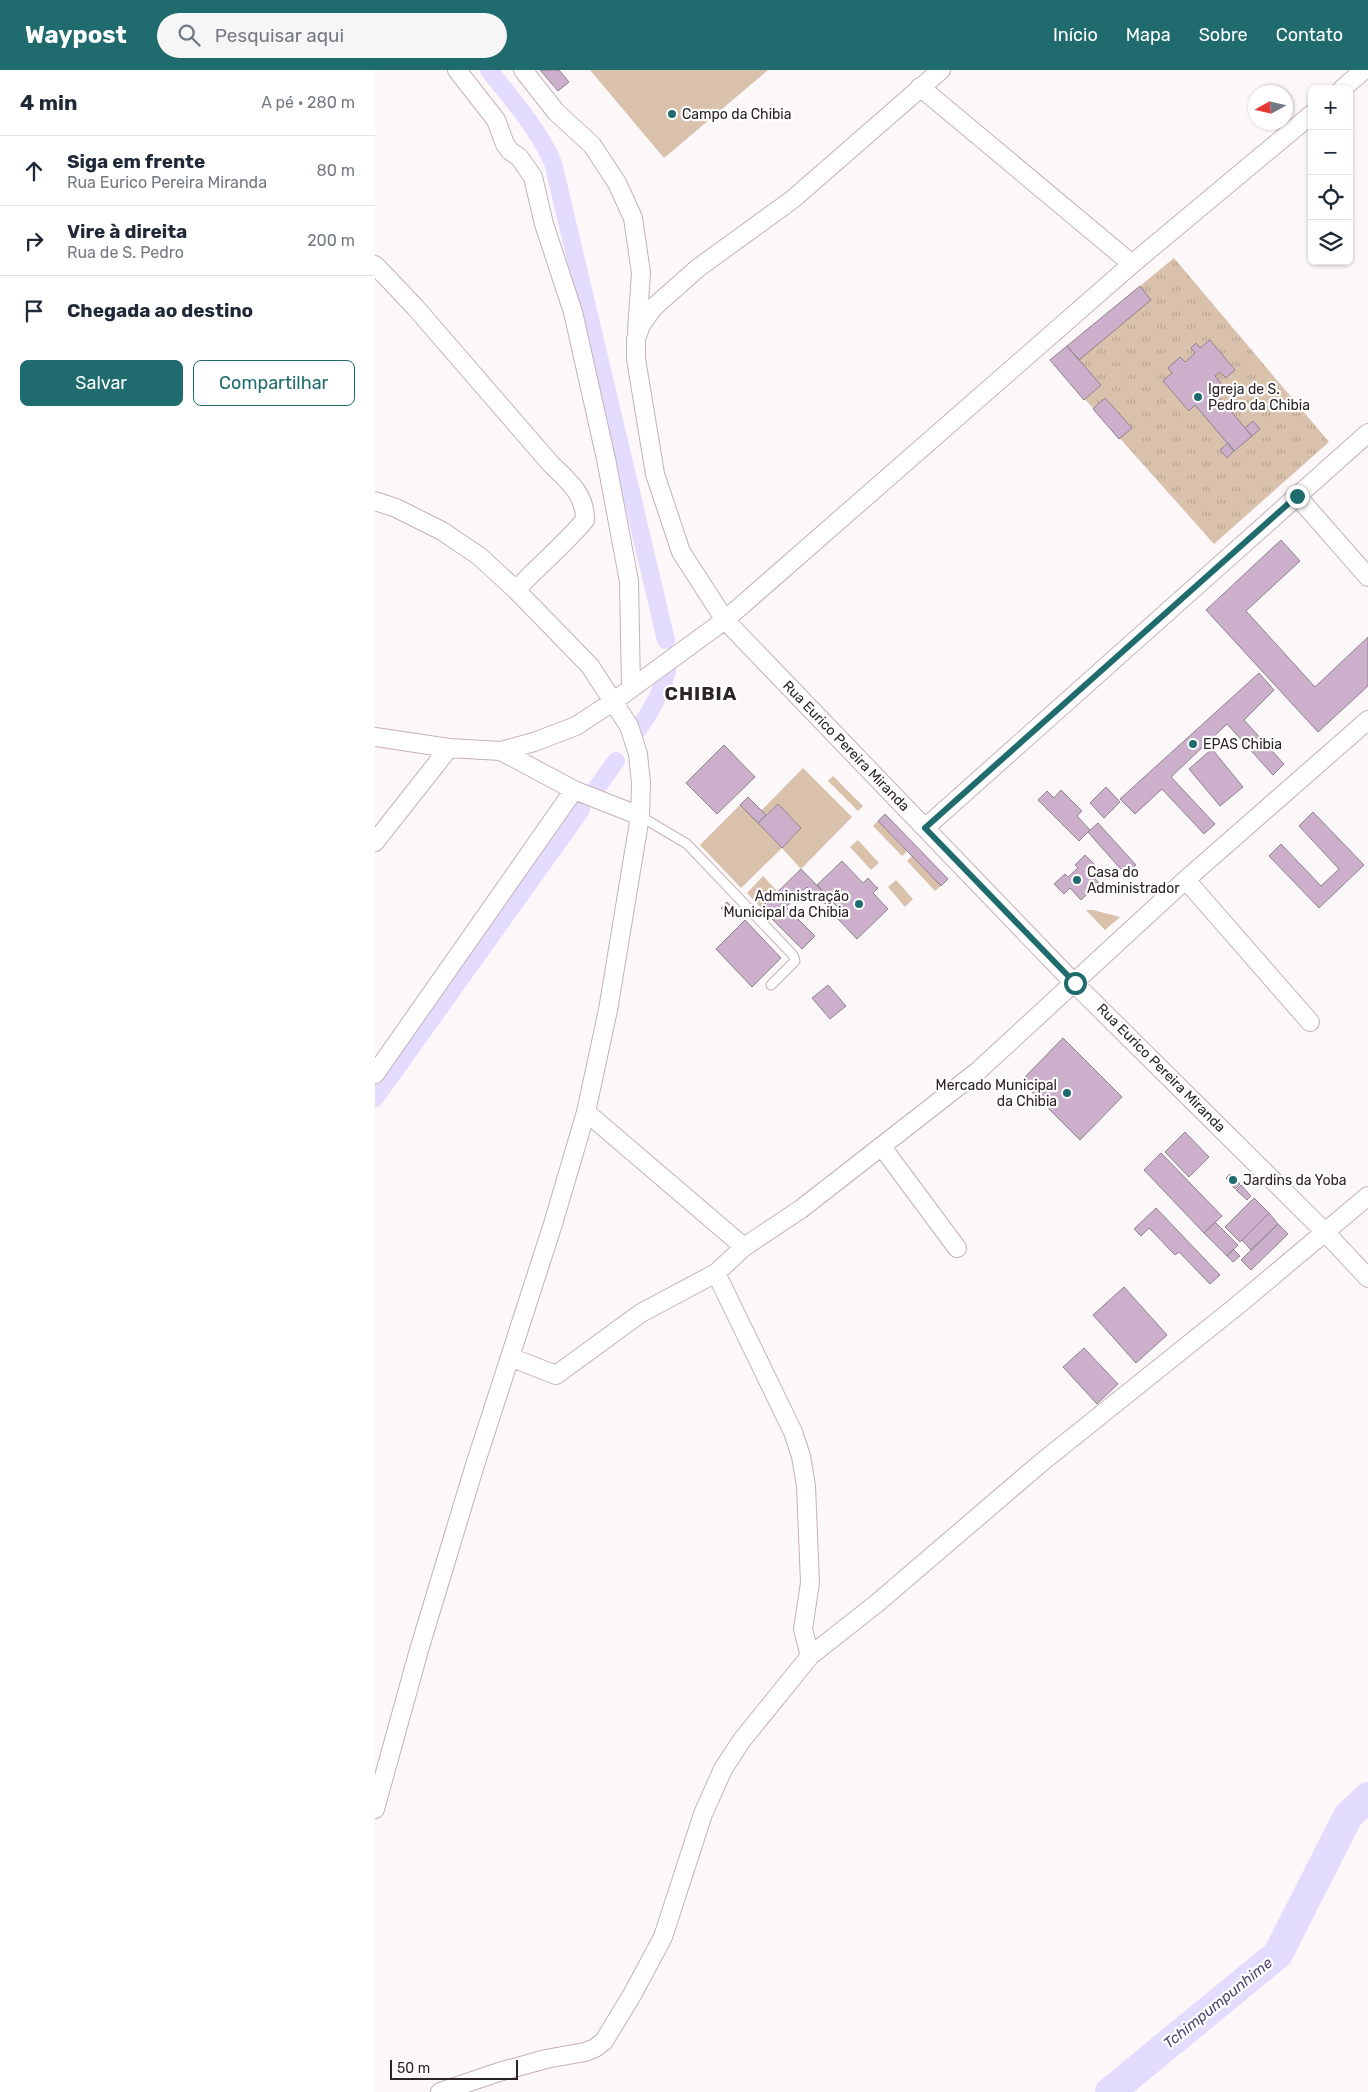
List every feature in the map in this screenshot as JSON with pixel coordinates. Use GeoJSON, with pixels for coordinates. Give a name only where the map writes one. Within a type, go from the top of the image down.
{"type":"FeatureCollection","features":[{"type":"Feature","properties":{"kind":"street"},"geometry":{"type":"LineString","coordinates":[[457,70],[496,120],[510,152],[519,157],[533,177],[544,224],[573,312],[629,581],[631,688]]}},
{"type":"Feature","properties":{"kind":"street","name":"Rua Eurico Pereira Miranda"},"geometry":{"type":"LineString","coordinates":[[523,70],[556,112],[592,146],[617,183],[633,218],[641,273],[636,360],[655,474],[681,552],[725,620],[1075,983],[1325,1232],[1368,1278]]}},
{"type":"Feature","properties":{"kind":"street"},"geometry":{"type":"LineString","coordinates":[[636,339],[641,324],[662,301],[698,268],[793,198],[941,70]]}},
{"type":"Feature","properties":{"kind":"street"},"geometry":{"type":"LineString","coordinates":[[1347,85],[1364,70]]}},
{"type":"Feature","properties":{"kind":"street"},"geometry":{"type":"LineString","coordinates":[[920,87],[1132,264]]}},
{"type":"Feature","properties":{"kind":"street"},"geometry":{"type":"LineString","coordinates":[[375,737],[449,748],[501,751],[534,742],[576,726],[614,702],[725,620],[1132,264],[1308,117]]}},
{"type":"Feature","properties":{"kind":"street"},"geometry":{"type":"LineString","coordinates":[[375,265],[421,314],[583,500],[585,520],[573,535],[546,558],[516,590]]}},
{"type":"Feature","properties":{"kind":"street"},"geometry":{"type":"LineString","coordinates":[[925,828],[1368,433]]}},
{"type":"Feature","properties":{"kind":"street"},"geometry":{"type":"LineString","coordinates":[[1297,496],[1368,577]]}},
{"type":"Feature","properties":{"kind":"street"},"geometry":{"type":"LineString","coordinates":[[375,501],[396,508],[442,530],[479,556],[516,590],[590,666],[629,726],[638,754],[641,783],[641,816],[607,1010],[586,1112],[475,1465],[375,1809]]}},
{"type":"Feature","properties":{"kind":"street"},"geometry":{"type":"LineString","coordinates":[[510,1357],[556,1375],[641,1313],[716,1273],[744,1247],[801,1209],[883,1147],[991,1060],[1186,880],[1368,720]]}},
{"type":"Feature","properties":{"kind":"street"},"geometry":{"type":"LineString","coordinates":[[375,842],[449,748]]}},
{"type":"Feature","properties":{"kind":"street"},"geometry":{"type":"LineString","coordinates":[[501,751],[574,790],[641,816]]}},
{"type":"Feature","properties":{"kind":"street"},"geometry":{"type":"LineString","coordinates":[[375,1074],[574,790]]}},
{"type":"Feature","properties":{"kind":"street"},"geometry":{"type":"LineString","coordinates":[[1186,880],[1310,1022]]}},
{"type":"Feature","properties":{"kind":"street"},"geometry":{"type":"LineString","coordinates":[[586,1112],[744,1247]]}},
{"type":"Feature","properties":{"kind":"street"},"geometry":{"type":"LineString","coordinates":[[883,1147],[957,1248]]}},
{"type":"Feature","properties":{"kind":"street"},"geometry":{"type":"LineString","coordinates":[[440,2092],[499,2072],[546,2059],[585,2052],[595,2048],[604,2041],[632,1995],[663,1937],[703,1814],[723,1769],[742,1740],[811,1656],[876,1604],[1042,1462],[1368,1196]]}},
{"type":"Feature","properties":{"kind":"street"},"geometry":{"type":"LineString","coordinates":[[716,1273],[793,1432],[801,1456],[806,1486],[810,1582],[803,1628],[811,1656]]}},
{"type":"Feature","properties":{"kind":"lane"},"geometry":{"type":"LineString","coordinates":[[641,816],[687,844],[793,955],[795,961],[792,966],[771,985]]}},
{"type":"Feature","properties":{"kind":"green space","name":"Campo da Chibia"},"geometry":{"type":"Polygon","coordinates":[[[590,70],[768,70],[664,158],[590,70]]]}},
{"type":"Feature","properties":{"kind":"green space"},"geometry":{"type":"Polygon","coordinates":[[[1174,258],[1329,442],[1214,544],[1050,360],[1174,258]]]}},
{"type":"Feature","properties":{"kind":"green space"},"geometry":{"type":"Polygon","coordinates":[[[803,768],[852,817],[801,869],[782,848],[741,888],[700,845],[740,805],[782,847],[801,828],[778,804],[766,815],[761,811],[803,768]]]}},
{"type":"Feature","properties":{"kind":"green space"},"geometry":{"type":"Polygon","coordinates":[[[833,776],[863,806],[858,811],[828,781],[833,776]]]}},
{"type":"Feature","properties":{"kind":"green space"},"geometry":{"type":"Polygon","coordinates":[[[878,821],[907,851],[902,856],[873,826],[878,821]]]}},
{"type":"Feature","properties":{"kind":"green space"},"geometry":{"type":"Polygon","coordinates":[[[858,840],[879,863],[871,870],[850,847],[858,840]]]}},
{"type":"Feature","properties":{"kind":"green space"},"geometry":{"type":"Polygon","coordinates":[[[912,856],[941,886],[935,891],[907,861],[912,856]]]}},
{"type":"Feature","properties":{"kind":"green space"},"geometry":{"type":"Polygon","coordinates":[[[763,876],[778,892],[761,908],[747,893],[763,876]]]}},
{"type":"Feature","properties":{"kind":"green space"},"geometry":{"type":"Polygon","coordinates":[[[896,880],[913,899],[905,907],[888,887],[896,880]]]}},
{"type":"Feature","properties":{"kind":"green space"},"geometry":{"type":"Polygon","coordinates":[[[1086,910],[1093,910],[1120,917],[1105,930],[1086,910]]]}},
{"type":"Feature","properties":{"kind":"building"},"geometry":{"type":"Polygon","coordinates":[[[540,70],[559,70],[569,82],[558,91],[540,70]]]}},
{"type":"Feature","properties":{"kind":"building"},"geometry":{"type":"Polygon","coordinates":[[[1140,286],[1151,300],[1079,360],[1067,346],[1140,286]]]}},
{"type":"Feature","properties":{"kind":"building","name":"Igreja de S. Pedro da Chibia"},"geometry":{"type":"Polygon","coordinates":[[[1210,340],[1235,370],[1226,378],[1220,372],[1215,376],[1221,383],[1213,390],[1252,436],[1234,451],[1195,405],[1189,411],[1163,381],[1172,373],[1168,368],[1180,357],[1185,362],[1195,353],[1191,348],[1196,343],[1200,348],[1210,340]]]}},
{"type":"Feature","properties":{"kind":"building"},"geometry":{"type":"Polygon","coordinates":[[[1067,346],[1101,385],[1084,400],[1050,360],[1067,346]]]}},
{"type":"Feature","properties":{"kind":"building"},"geometry":{"type":"Polygon","coordinates":[[[1105,398],[1132,428],[1119,439],[1093,409],[1105,398]]]}},
{"type":"Feature","properties":{"kind":"building"},"geometry":{"type":"Polygon","coordinates":[[[1253,421],[1260,429],[1252,436],[1245,428],[1253,421]]]}},
{"type":"Feature","properties":{"kind":"building"},"geometry":{"type":"Polygon","coordinates":[[[1228,443],[1234,451],[1227,458],[1220,450],[1228,443]]]}},
{"type":"Feature","properties":{"kind":"building"},"geometry":{"type":"Polygon","coordinates":[[[1281,540],[1300,561],[1246,611],[1315,687],[1368,637],[1368,686],[1318,732],[1206,610],[1281,540]]]}},
{"type":"Feature","properties":{"kind":"building","name":"EPAS Chibia"},"geometry":{"type":"Polygon","coordinates":[[[1259,673],[1274,690],[1244,720],[1284,764],[1273,775],[1227,724],[1171,777],[1215,824],[1204,834],[1162,789],[1135,814],[1120,799],[1259,673]]]}},
{"type":"Feature","properties":{"kind":"building"},"geometry":{"type":"Polygon","coordinates":[[[724,745],[755,777],[717,814],[686,783],[724,745]]]}},
{"type":"Feature","properties":{"kind":"building"},"geometry":{"type":"Polygon","coordinates":[[[1212,749],[1243,787],[1220,806],[1189,769],[1212,749]]]}},
{"type":"Feature","properties":{"kind":"building"},"geometry":{"type":"Polygon","coordinates":[[[1106,787],[1120,802],[1104,818],[1090,803],[1106,787]]]}},
{"type":"Feature","properties":{"kind":"building"},"geometry":{"type":"Polygon","coordinates":[[[1061,790],[1082,811],[1077,816],[1090,830],[1079,841],[1038,800],[1047,791],[1054,798],[1061,790]]]}},
{"type":"Feature","properties":{"kind":"building"},"geometry":{"type":"Polygon","coordinates":[[[748,797],[766,815],[758,823],[740,805],[748,797]]]}},
{"type":"Feature","properties":{"kind":"building"},"geometry":{"type":"Polygon","coordinates":[[[778,804],[801,828],[782,848],[758,823],[778,804]]]}},
{"type":"Feature","properties":{"kind":"building"},"geometry":{"type":"Polygon","coordinates":[[[1313,812],[1364,865],[1319,908],[1269,856],[1281,844],[1321,886],[1339,869],[1299,826],[1313,812]]]}},
{"type":"Feature","properties":{"kind":"building"},"geometry":{"type":"Polygon","coordinates":[[[885,814],[948,879],[941,886],[878,821],[885,814]]]}},
{"type":"Feature","properties":{"kind":"building"},"geometry":{"type":"Polygon","coordinates":[[[1098,823],[1136,865],[1126,875],[1088,832],[1098,823]]]}},
{"type":"Feature","properties":{"kind":"building","name":"Casa do Administrador"},"geometry":{"type":"Polygon","coordinates":[[[1085,855],[1095,865],[1088,871],[1099,883],[1081,900],[1070,888],[1064,894],[1054,884],[1065,874],[1068,877],[1078,868],[1075,865],[1085,855]]]}},
{"type":"Feature","properties":{"kind":"building","name":"Administração Municipal da Chibia"},"geometry":{"type":"Polygon","coordinates":[[[842,861],[863,883],[868,878],[878,888],[873,893],[888,909],[857,939],[837,918],[842,912],[817,885],[842,861]]]}},
{"type":"Feature","properties":{"kind":"building"},"geometry":{"type":"Polygon","coordinates":[[[801,869],[830,899],[825,904],[807,887],[786,907],[815,936],[802,949],[761,908],[801,869]]]}},
{"type":"Feature","properties":{"kind":"building"},"geometry":{"type":"Polygon","coordinates":[[[727,902],[735,910],[729,916],[721,908],[727,902]]]}},
{"type":"Feature","properties":{"kind":"building"},"geometry":{"type":"Polygon","coordinates":[[[745,920],[781,958],[752,987],[716,949],[745,920]]]}},
{"type":"Feature","properties":{"kind":"building"},"geometry":{"type":"Polygon","coordinates":[[[828,985],[846,1006],[830,1019],[812,998],[828,985]]]}},
{"type":"Feature","properties":{"kind":"building"},"geometry":{"type":"Polygon","coordinates":[[[1063,1038],[1122,1097],[1080,1140],[1021,1081],[1063,1038]]]}},
{"type":"Feature","properties":{"kind":"building"},"geometry":{"type":"Polygon","coordinates":[[[1185,1132],[1209,1157],[1189,1177],[1165,1152],[1185,1132]]]}},
{"type":"Feature","properties":{"kind":"building"},"geometry":{"type":"Polygon","coordinates":[[[1161,1153],[1222,1216],[1204,1233],[1144,1170],[1161,1153]]]}},
{"type":"Feature","properties":{"kind":"building"},"geometry":{"type":"Polygon","coordinates":[[[1230,1174],[1240,1184],[1235,1189],[1226,1178],[1230,1174]]]}},
{"type":"Feature","properties":{"kind":"building"},"geometry":{"type":"Polygon","coordinates":[[[1241,1185],[1251,1196],[1247,1200],[1236,1190],[1241,1185]]]}},
{"type":"Feature","properties":{"kind":"building"},"geometry":{"type":"Polygon","coordinates":[[[1254,1198],[1269,1213],[1240,1242],[1225,1227],[1254,1198]]]}},
{"type":"Feature","properties":{"kind":"building"},"geometry":{"type":"Polygon","coordinates":[[[1156,1208],[1220,1275],[1210,1284],[1179,1252],[1175,1255],[1149,1228],[1141,1236],[1134,1229],[1156,1208]]]}},
{"type":"Feature","properties":{"kind":"building"},"geometry":{"type":"Polygon","coordinates":[[[1269,1213],[1278,1224],[1251,1250],[1242,1240],[1269,1213]]]}},
{"type":"Feature","properties":{"kind":"building"},"geometry":{"type":"Polygon","coordinates":[[[1215,1222],[1238,1245],[1227,1256],[1204,1233],[1215,1222]]]}},
{"type":"Feature","properties":{"kind":"building"},"geometry":{"type":"Polygon","coordinates":[[[1278,1224],[1288,1234],[1251,1270],[1241,1260],[1278,1224]]]}},
{"type":"Feature","properties":{"kind":"building"},"geometry":{"type":"Polygon","coordinates":[[[1233,1249],[1240,1256],[1233,1262],[1227,1256],[1233,1249]]]}},
{"type":"Feature","properties":{"kind":"building"},"geometry":{"type":"Polygon","coordinates":[[[1124,1287],[1167,1335],[1136,1363],[1093,1315],[1124,1287]]]}},
{"type":"Feature","properties":{"kind":"building"},"geometry":{"type":"Polygon","coordinates":[[[1084,1348],[1118,1384],[1097,1404],[1063,1367],[1084,1348]]]}},
{"type":"Feature","properties":{"kind":"waterway"},"geometry":{"type":"LineString","coordinates":[[489,70],[532,126],[553,163],[666,640]]}},
{"type":"Feature","properties":{"kind":"waterway"},"geometry":{"type":"LineString","coordinates":[[636,732],[656,701],[668,666]]}},
{"type":"Feature","properties":{"kind":"waterway"},"geometry":{"type":"LineString","coordinates":[[598,786],[616,761]]}},
{"type":"Feature","properties":{"kind":"waterway"},"geometry":{"type":"LineString","coordinates":[[375,1098],[581,810]]}},
{"type":"Feature","properties":{"kind":"waterway","name":"Tchimpumpunhime"},"geometry":{"type":"LineString","coordinates":[[1110,2092],[1278,1954],[1348,1816],[1368,1797]]}},
{"type":"Feature","properties":{"kind":"place","name":"Campo da Chibia"},"geometry":{"type":"Point","coordinates":[672,114]}},
{"type":"Feature","properties":{"kind":"place","name":"Igreja de S. Pedro da Chibia"},"geometry":{"type":"Point","coordinates":[1198,397]}},
{"type":"Feature","properties":{"kind":"place","name":"EPAS Chibia"},"geometry":{"type":"Point","coordinates":[1193,744]}},
{"type":"Feature","properties":{"kind":"place","name":"Casa do Administrador"},"geometry":{"type":"Point","coordinates":[1077,880]}},
{"type":"Feature","properties":{"kind":"place","name":"Administração Municipal da Chibia"},"geometry":{"type":"Point","coordinates":[859,904]}},
{"type":"Feature","properties":{"kind":"place","name":"Mercado Municipal da Chibia"},"geometry":{"type":"Point","coordinates":[1067,1093]}},
{"type":"Feature","properties":{"kind":"place","name":"Jardins da Yoba"},"geometry":{"type":"Point","coordinates":[1233,1180]}},
{"type":"Feature","properties":{"kind":"district","name":"CHIBIA"},"geometry":{"type":"Point","coordinates":[701,693]}},
{"type":"Feature","properties":{"kind":"route"},"geometry":{"type":"LineString","coordinates":[[1075,983],[925,828],[1297,496]]}}]}
